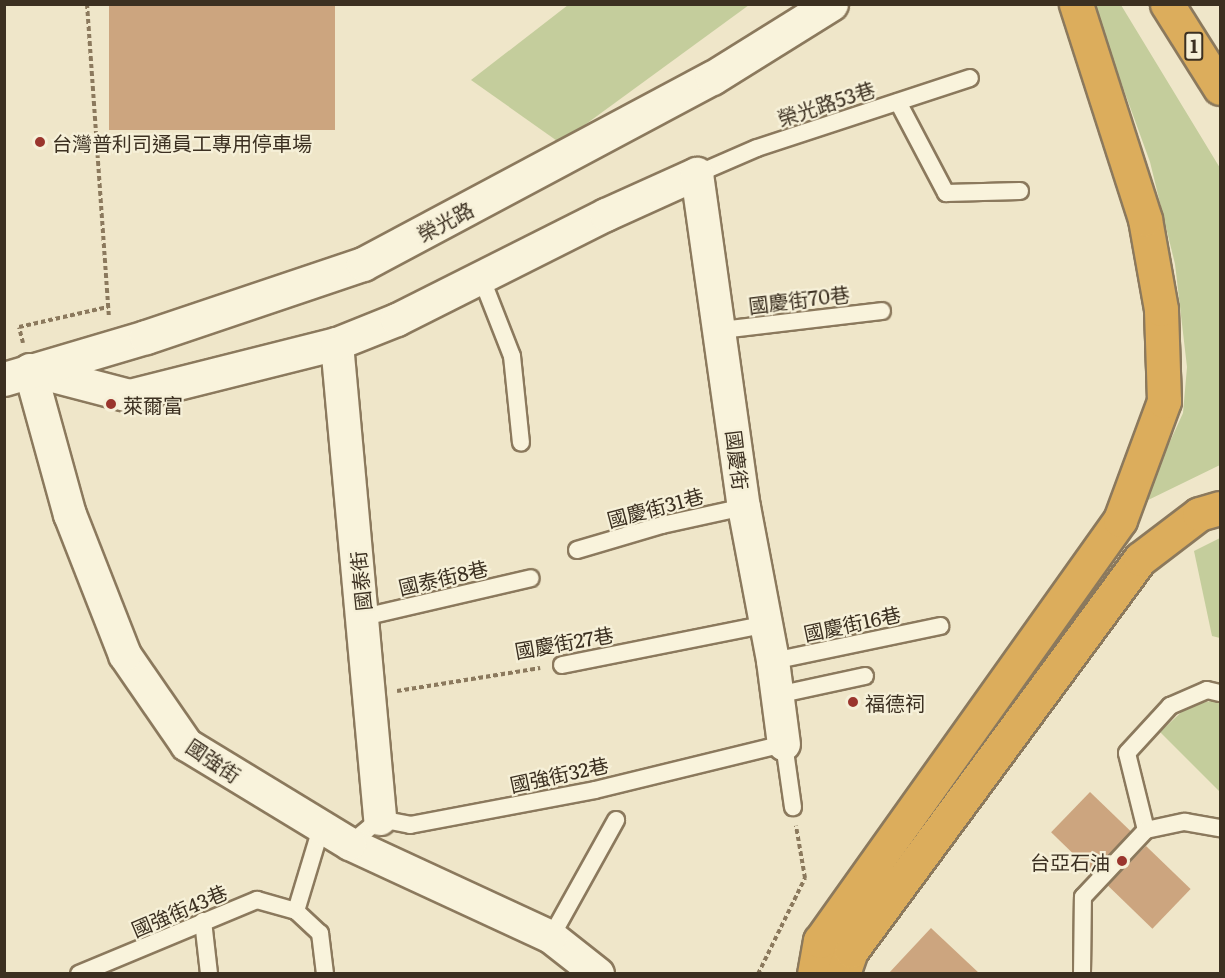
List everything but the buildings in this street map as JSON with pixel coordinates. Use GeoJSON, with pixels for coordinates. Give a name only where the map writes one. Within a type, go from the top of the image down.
{"type":"FeatureCollection","features":[{"type":"Feature","properties":{"kind":"highway"},"geometry":{"type":"LineString","coordinates":[[814,974],[820,941],[1120,520],[1164,401],[1161,309],[1145,219],[1076,4]]}},
{"type":"Feature","properties":{"kind":"highway","name":"1"},"geometry":{"type":"LineString","coordinates":[[1167,4],[1221,88]]}},
{"type":"Feature","properties":{"kind":"highway"},"geometry":{"type":"LineString","coordinates":[[843,974],[851,951],[1140,559],[1199,514],[1221,508]]}},
{"type":"Feature","properties":{"kind":"street","name":"榮光路"},"geometry":{"type":"LineString","coordinates":[[17,375],[111,347],[363,264],[712,78],[831,4]]}},
{"type":"Feature","properties":{"kind":"street"},"geometry":{"type":"LineString","coordinates":[[17,375],[130,396],[337,344],[397,320],[481,277],[697,174]]}},
{"type":"Feature","properties":{"kind":"street","name":"國慶街"},"geometry":{"type":"LineString","coordinates":[[697,174],[721,330],[744,507],[764,625],[773,661],[784,744]]}},
{"type":"Feature","properties":{"kind":"street","name":"國泰街"},"geometry":{"type":"LineString","coordinates":[[337,344],[364,617],[380,819]]}},
{"type":"Feature","properties":{"kind":"street","name":"國強街"},"geometry":{"type":"LineString","coordinates":[[17,375],[69,515],[125,655],[187,745],[350,844],[550,937],[598,974]]}},
{"type":"Feature","properties":{"kind":"lane","name":"榮光路53巷"},"geometry":{"type":"LineString","coordinates":[[697,174],[757,148],[970,78]]}},
{"type":"Feature","properties":{"kind":"lane"},"geometry":{"type":"LineString","coordinates":[[898,102],[946,193],[1020,191]]}},
{"type":"Feature","properties":{"kind":"lane"},"geometry":{"type":"LineString","coordinates":[[481,277],[512,356],[520,443]]}},
{"type":"Feature","properties":{"kind":"lane","name":"國慶街70巷"},"geometry":{"type":"LineString","coordinates":[[721,330],[882,311]]}},
{"type":"Feature","properties":{"kind":"lane","name":"國慶街31巷"},"geometry":{"type":"LineString","coordinates":[[577,550],[662,525],[744,507]]}},
{"type":"Feature","properties":{"kind":"lane","name":"國泰街8巷"},"geometry":{"type":"LineString","coordinates":[[364,617],[531,578]]}},
{"type":"Feature","properties":{"kind":"lane","name":"國慶街27巷"},"geometry":{"type":"LineString","coordinates":[[562,665],[764,625]]}},
{"type":"Feature","properties":{"kind":"lane","name":"國慶街16巷"},"geometry":{"type":"LineString","coordinates":[[773,661],[940,626]]}},
{"type":"Feature","properties":{"kind":"lane"},"geometry":{"type":"LineString","coordinates":[[777,695],[865,676]]}},
{"type":"Feature","properties":{"kind":"lane"},"geometry":{"type":"LineString","coordinates":[[1146,830],[1127,753],[1170,706],[1207,690],[1221,693]]}},
{"type":"Feature","properties":{"kind":"lane"},"geometry":{"type":"LineString","coordinates":[[784,744],[793,807]]}},
{"type":"Feature","properties":{"kind":"lane","name":"國強街32巷"},"geometry":{"type":"LineString","coordinates":[[380,819],[410,825],[422,823],[595,790],[784,744]]}},
{"type":"Feature","properties":{"kind":"lane"},"geometry":{"type":"LineString","coordinates":[[350,844],[380,819]]}},
{"type":"Feature","properties":{"kind":"lane"},"geometry":{"type":"LineString","coordinates":[[550,937],[616,820]]}},
{"type":"Feature","properties":{"kind":"lane"},"geometry":{"type":"LineString","coordinates":[[1082,974],[1083,897],[1146,830],[1185,822],[1221,828]]}},
{"type":"Feature","properties":{"kind":"lane"},"geometry":{"type":"LineString","coordinates":[[296,911],[321,828]]}},
{"type":"Feature","properties":{"kind":"lane","name":"國強街43巷"},"geometry":{"type":"LineString","coordinates":[[79,974],[100,970],[203,921],[257,900],[296,911],[320,933],[325,974]]}},
{"type":"Feature","properties":{"kind":"lane"},"geometry":{"type":"LineString","coordinates":[[203,921],[209,974]]}},
{"type":"Feature","properties":{"kind":"path"},"geometry":{"type":"LineString","coordinates":[[87,4],[111,347]]}},
{"type":"Feature","properties":{"kind":"path"},"geometry":{"type":"LineString","coordinates":[[17,375],[19,327],[108,307]]}},
{"type":"Feature","properties":{"kind":"path","name":"國慶街27巷"},"geometry":{"type":"LineString","coordinates":[[370,696],[562,665]]}},
{"type":"Feature","properties":{"kind":"path"},"geometry":{"type":"LineString","coordinates":[[758,974],[805,878],[793,807]]}},
{"type":"Feature","properties":{"kind":"green space"},"geometry":{"type":"Polygon","coordinates":[[[568,5],[749,5],[560,143],[471,80],[568,5]]]}},
{"type":"Feature","properties":{"kind":"green space"},"geometry":{"type":"Polygon","coordinates":[[[1093,5],[1121,5],[1220,168],[1220,465],[1142,503],[1183,413],[1187,367],[1175,264],[1150,162],[1093,5]]]}},
{"type":"Feature","properties":{"kind":"green space"},"geometry":{"type":"Polygon","coordinates":[[[1220,538],[1220,638],[1212,636],[1194,551],[1220,538]]]}},
{"type":"Feature","properties":{"kind":"green space"},"geometry":{"type":"Polygon","coordinates":[[[1220,699],[1220,792],[1160,732],[1188,706],[1220,699]]]}},
{"type":"Feature","properties":{"kind":"place","name":"台灣普利司通員工專用停車場"},"geometry":{"type":"Point","coordinates":[40,142]}},
{"type":"Feature","properties":{"kind":"place","name":"萊爾富"},"geometry":{"type":"Point","coordinates":[111,404]}},
{"type":"Feature","properties":{"kind":"place","name":"福德祠"},"geometry":{"type":"Point","coordinates":[853,702]}},
{"type":"Feature","properties":{"kind":"place","name":"台亞石油"},"geometry":{"type":"Point","coordinates":[1122,861]}}]}
